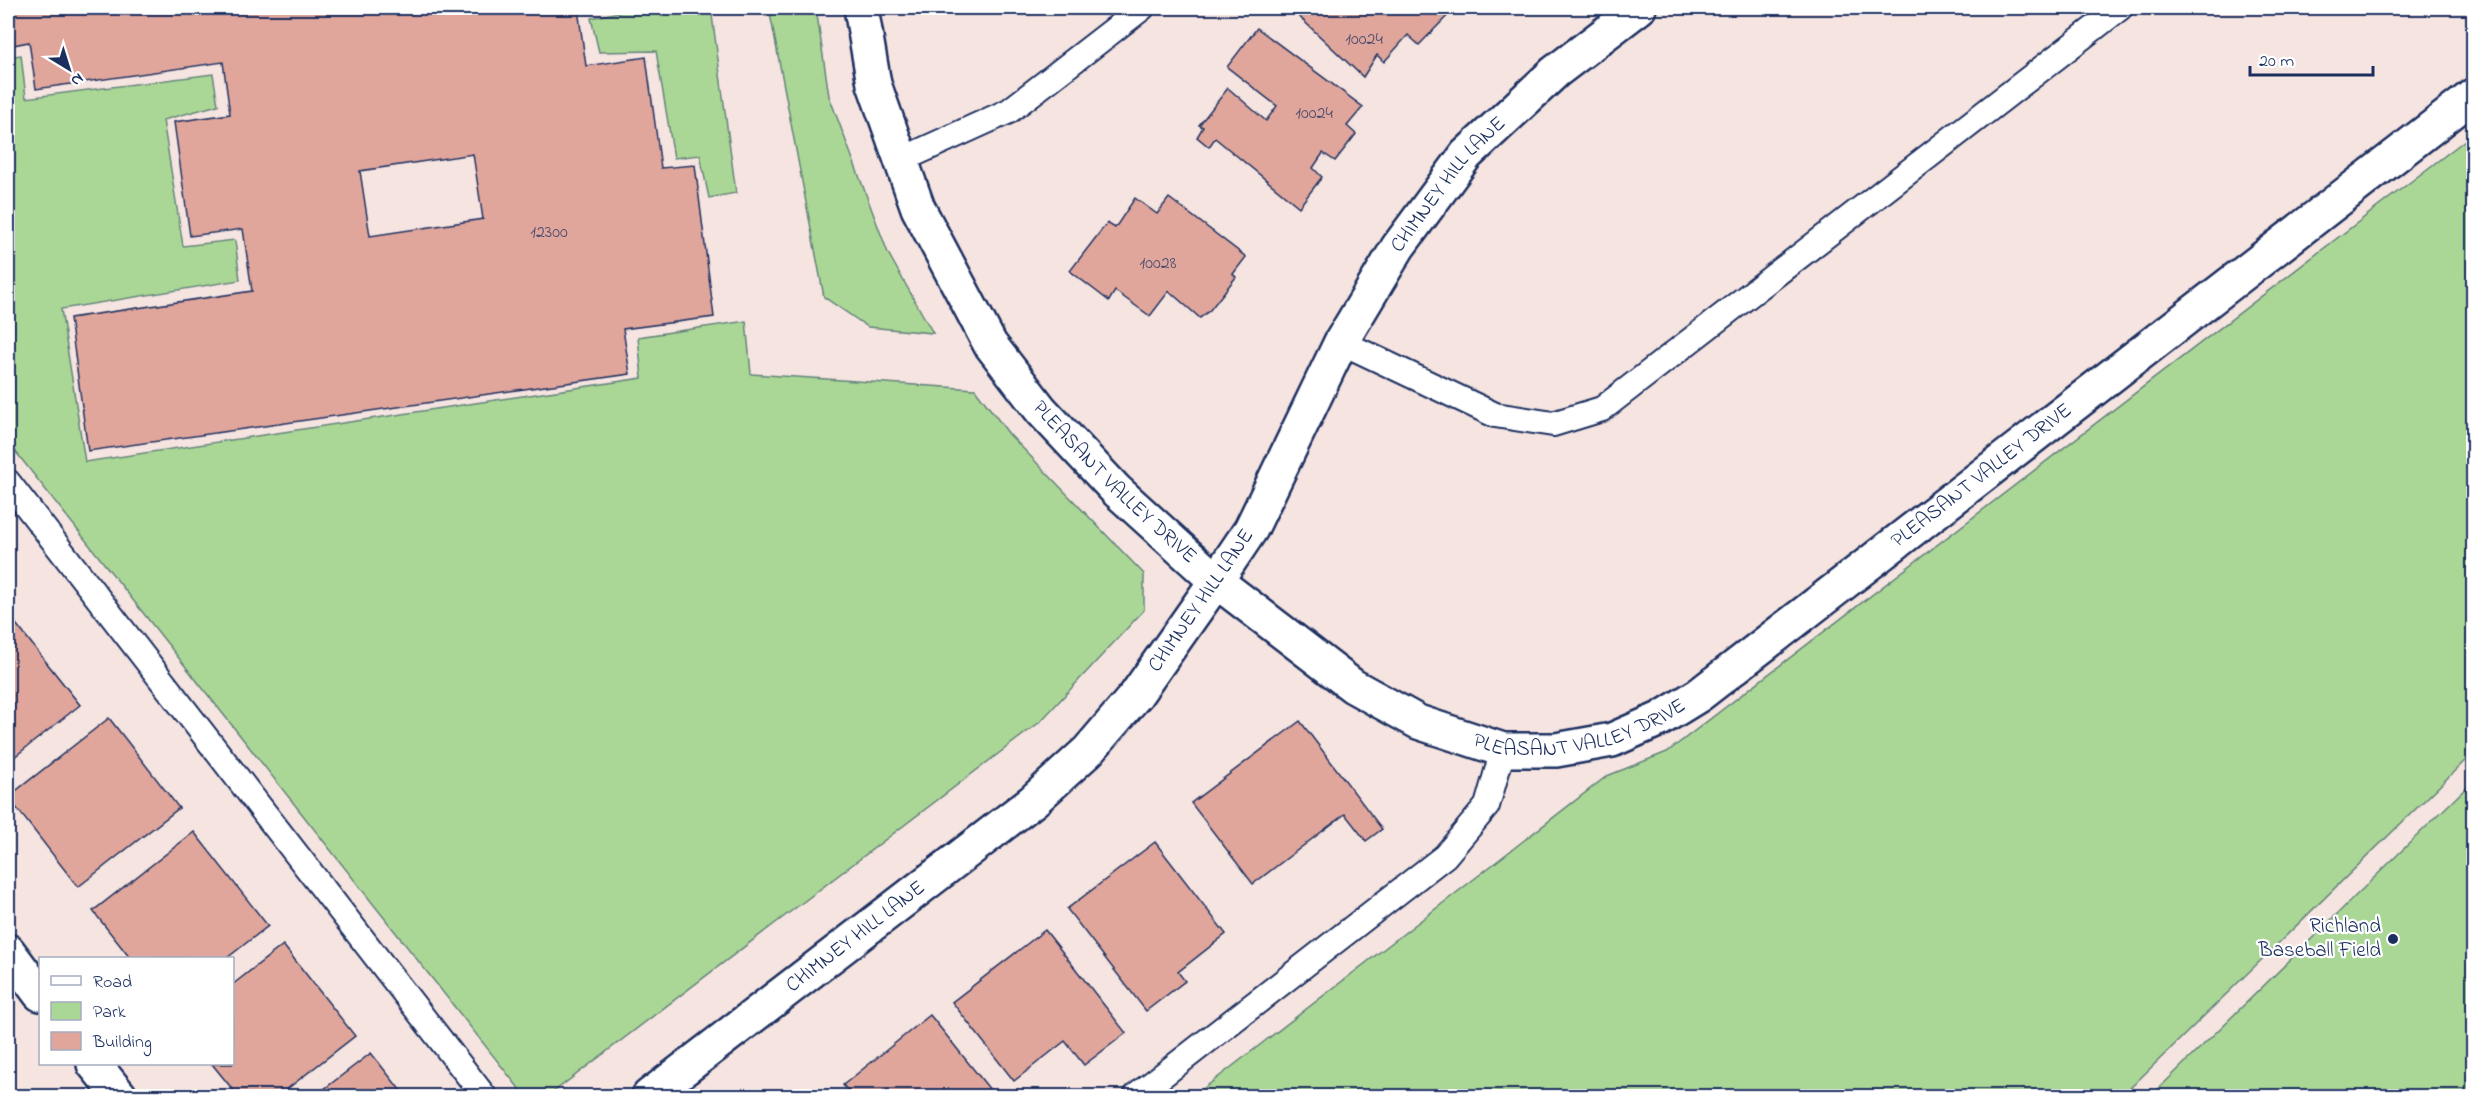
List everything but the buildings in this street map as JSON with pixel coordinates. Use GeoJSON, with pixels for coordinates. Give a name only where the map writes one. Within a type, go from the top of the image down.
{"type":"FeatureCollection","features":[{"type":"Feature","properties":{"kind":"street","name":"PLEASANT VALLEY DRIVE"},"geometry":{"type":"LineString","coordinates":[[861,8],[874,84],[918,208],[990,344],[1041,410],[1116,490],[1216,581],[1353,686],[1418,722],[1503,750],[1556,750],[1612,740],[1660,719],[1699,695],[2474,95]]}},
{"type":"Feature","properties":{"kind":"street","name":"CHIMNEY HILL LANE"},"geometry":{"type":"LineString","coordinates":[[649,1096],[1033,801],[1088,751],[1136,695],[1251,529],[1341,342],[1398,247],[1466,155],[1555,72],[1639,8]]}},
{"type":"Feature","properties":{"kind":"street"},"geometry":{"type":"LineString","coordinates":[[8,951],[39,993]]}},
{"type":"Feature","properties":{"kind":"street"},"geometry":{"type":"LineString","coordinates":[[95,1065],[120,1096]]}},
{"type":"Feature","properties":{"kind":"lane"},"geometry":{"type":"LineString","coordinates":[[901,160],[1009,111],[1142,8]]}},
{"type":"Feature","properties":{"kind":"lane"},"geometry":{"type":"LineString","coordinates":[[1341,342],[1495,415],[1553,424],[1602,409],[2120,8]]}},
{"type":"Feature","properties":{"kind":"lane"},"geometry":{"type":"LineString","coordinates":[[8,482],[484,1096]]}},
{"type":"Feature","properties":{"kind":"lane"},"geometry":{"type":"LineString","coordinates":[[1136,1096],[1445,856],[1487,806],[1503,750]]}},
{"type":"Feature","properties":{"kind":"green space"},"geometry":{"type":"Polygon","coordinates":[[[637,8],[711,8],[736,193],[709,198],[700,155],[674,158],[656,51],[599,52],[591,18],[637,8]]]}},
{"type":"Feature","properties":{"kind":"green space"},"geometry":{"type":"Polygon","coordinates":[[[769,8],[816,8],[829,96],[888,253],[933,333],[868,327],[824,297],[769,8]]]}},
{"type":"Feature","properties":{"kind":"green space"},"geometry":{"type":"Polygon","coordinates":[[[21,55],[26,98],[213,74],[218,105],[163,120],[183,246],[235,240],[240,280],[61,309],[85,462],[642,378],[638,337],[746,321],[751,374],[975,389],[1009,434],[1144,574],[1144,610],[1040,722],[548,1096],[525,1096],[8,442],[8,57],[21,55]]]}},
{"type":"Feature","properties":{"kind":"green space"},"geometry":{"type":"Polygon","coordinates":[[[2473,134],[2473,753],[2122,1096],[1194,1096],[1607,776],[1667,752],[2473,134]]]}},
{"type":"Feature","properties":{"kind":"green space","name":"Richland Baseball Field"},"geometry":{"type":"Polygon","coordinates":[[[2473,781],[2473,1096],[2151,1096],[2473,781]]]}},
{"type":"Feature","properties":{"kind":"place","name":"Richland Baseball Field"},"geometry":{"type":"Point","coordinates":[2393,939]}}]}
